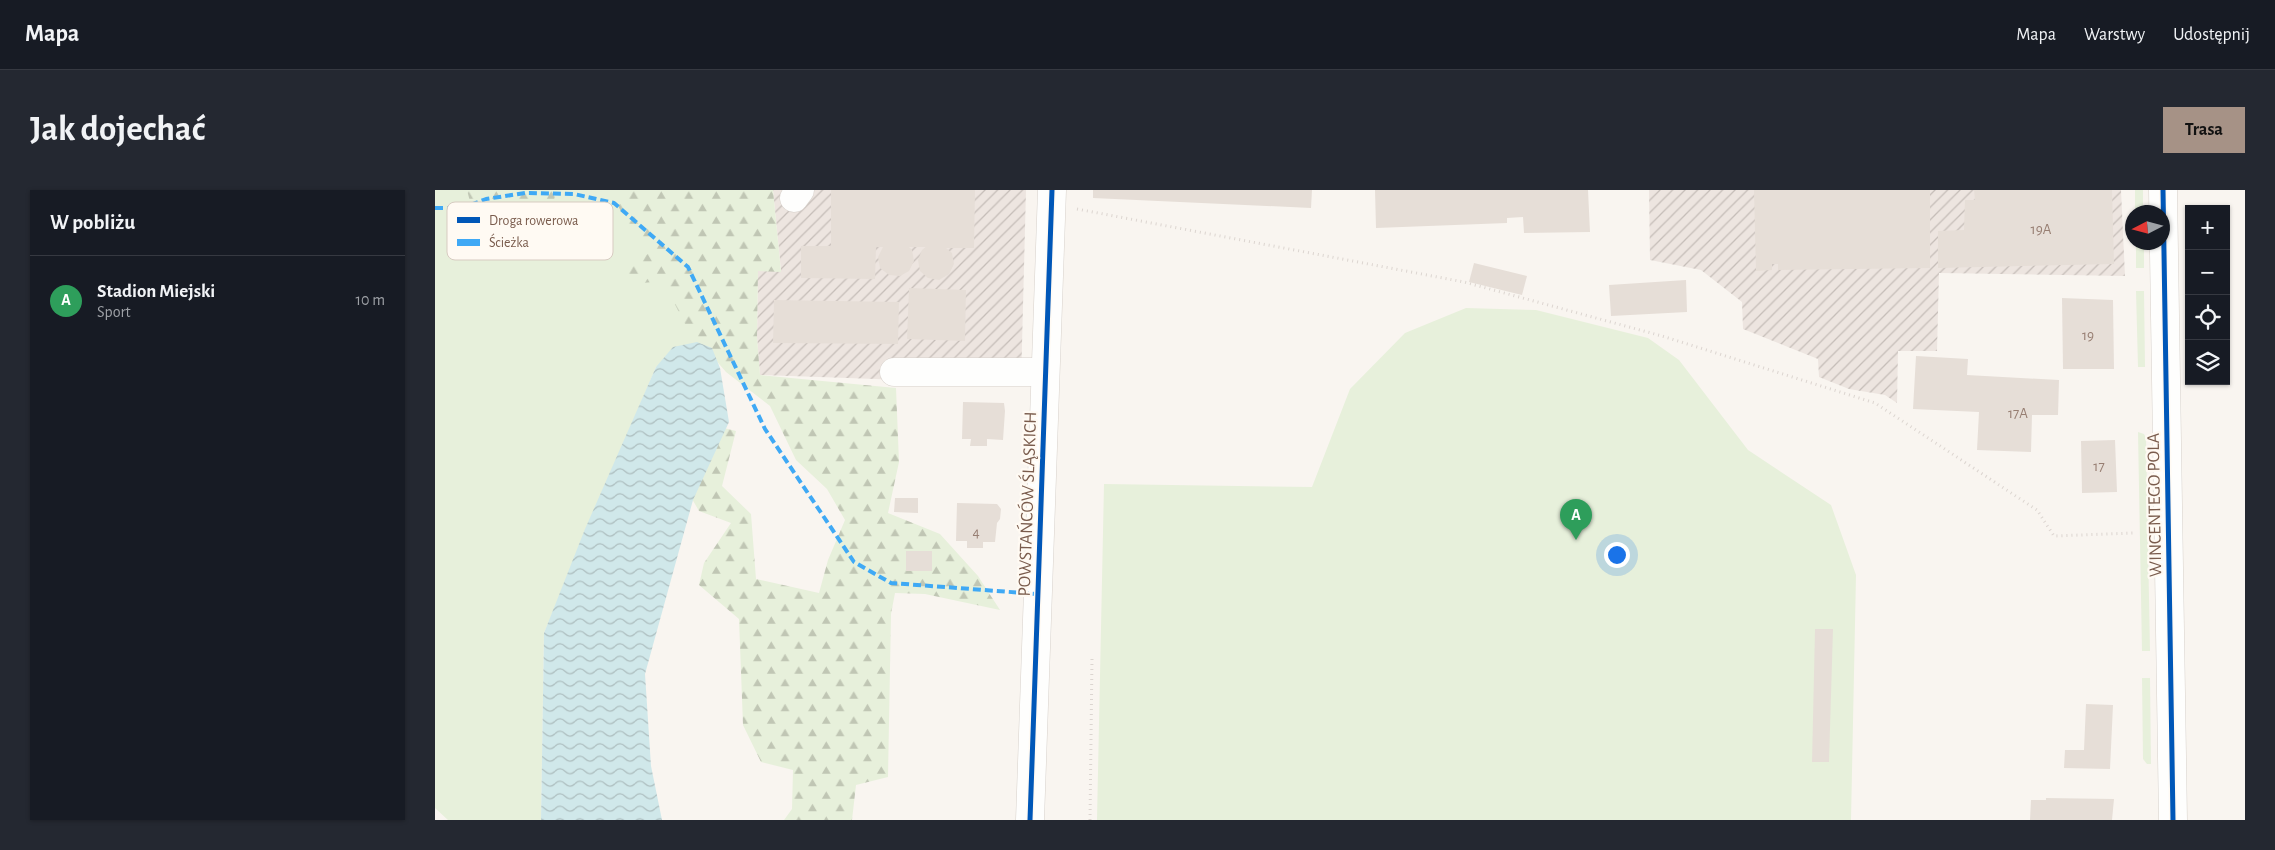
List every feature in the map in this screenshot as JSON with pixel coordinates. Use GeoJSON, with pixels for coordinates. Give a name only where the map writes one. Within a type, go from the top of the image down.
{"type":"FeatureCollection","features":[{"type":"Feature","properties":{"kind":"street","name":"WINCENTEGO POLA"},"geometry":{"type":"LineString","coordinates":[[2163,190],[2173,820]]}},
{"type":"Feature","properties":{"kind":"street","name":"POWSTAŃCÓW ŚLĄSKICH"},"geometry":{"type":"LineString","coordinates":[[1030,820],[1051,197]]}},
{"type":"Feature","properties":{"kind":"street"},"geometry":{"type":"LineString","coordinates":[[894,372],[1045,372]]}},
{"type":"Feature","properties":{"kind":"path"},"geometry":{"type":"LineString","coordinates":[[1051,197],[1464,282],[1661,336],[1875,403],[2037,510],[2054,536],[2133,533]]}},
{"type":"Feature","properties":{"kind":"path"},"geometry":{"type":"LineString","coordinates":[[1090,820],[1093,658]]}},
{"type":"Feature","properties":{"kind":"shaded area"},"geometry":{"type":"Polygon","coordinates":[[[773,190],[1026,190],[1021,384],[760,375],[757,337],[758,271],[781,271],[773,190]]]}},
{"type":"Feature","properties":{"kind":"shaded area"},"geometry":{"type":"Polygon","coordinates":[[[1649,190],[2121,190],[2125,276],[1939,273],[1937,351],[1898,351],[1897,403],[1885,395],[1849,389],[1819,377],[1818,359],[1743,329],[1742,302],[1701,270],[1650,260],[1649,190]]]}},
{"type":"Feature","properties":{"kind":"green space"},"geometry":{"type":"Polygon","coordinates":[[[435,190],[626,190],[712,348],[656,367],[544,633],[541,820],[448,820],[435,808],[435,190]]]}},
{"type":"Feature","properties":{"kind":"green space"},"geometry":{"type":"Polygon","coordinates":[[[467,190],[557,190],[553,202],[470,202],[467,190]]]}},
{"type":"Feature","properties":{"kind":"green space"},"geometry":{"type":"Polygon","coordinates":[[[599,190],[773,190],[781,272],[758,271],[757,337],[760,375],[896,388],[899,462],[888,513],[940,534],[978,576],[1000,610],[925,594],[895,593],[891,614],[888,777],[856,785],[852,820],[784,820],[792,809],[793,770],[761,762],[743,725],[739,619],[699,585],[704,563],[731,523],[699,511],[688,492],[716,426],[736,431],[722,486],[751,514],[756,579],[819,593],[828,560],[845,520],[827,489],[796,460],[770,406],[726,372],[686,326],[663,281],[632,284],[623,266],[652,252],[630,228],[610,191],[599,190]]]}},
{"type":"Feature","properties":{"kind":"green space"},"geometry":{"type":"Polygon","coordinates":[[[2135,190],[2143,190],[2143,205],[2135,205],[2135,190]]]}},
{"type":"Feature","properties":{"kind":"green space"},"geometry":{"type":"Polygon","coordinates":[[[2136,250],[2144,250],[2144,268],[2136,268],[2136,250]]]}},
{"type":"Feature","properties":{"kind":"green space"},"geometry":{"type":"Polygon","coordinates":[[[2136,291],[2144,291],[2145,367],[2138,367],[2136,291]]]}},
{"type":"Feature","properties":{"kind":"green space"},"geometry":{"type":"Polygon","coordinates":[[[1466,308],[1536,310],[1648,338],[1679,360],[1748,450],[1831,505],[1856,575],[1851,820],[1097,820],[1104,484],[1312,487],[1350,389],[1405,333],[1466,308]]]}},
{"type":"Feature","properties":{"kind":"green space"},"geometry":{"type":"Polygon","coordinates":[[[2138,432],[2144,434],[2146,438],[2150,651],[2142,651],[2138,432]]]}},
{"type":"Feature","properties":{"kind":"green space"},"geometry":{"type":"Polygon","coordinates":[[[2142,678],[2150,678],[2151,764],[2147,764],[2143,759],[2142,678]]]}},
{"type":"Feature","properties":{"kind":"water"},"geometry":{"type":"Polygon","coordinates":[[[697,342],[712,348],[720,368],[729,422],[693,500],[645,674],[651,766],[662,820],[541,820],[544,633],[585,529],[656,367],[673,347],[697,342]]]}},
{"type":"Feature","properties":{"kind":"building"},"geometry":{"type":"Polygon","coordinates":[[[831,190],[975,190],[974,248],[946,248],[952,253],[954,264],[949,274],[939,280],[928,278],[920,271],[918,260],[922,250],[926,247],[909,247],[912,250],[914,261],[909,271],[900,276],[889,275],[880,268],[878,257],[883,247],[876,247],[875,279],[801,278],[801,246],[831,246],[831,190]]]}},
{"type":"Feature","properties":{"kind":"building"},"geometry":{"type":"Polygon","coordinates":[[[1093,190],[1312,190],[1311,208],[1093,198],[1093,190]]]}},
{"type":"Feature","properties":{"kind":"building"},"geometry":{"type":"Polygon","coordinates":[[[1375,190],[1588,190],[1590,232],[1524,233],[1523,217],[1507,218],[1507,223],[1376,228],[1375,190]]]}},
{"type":"Feature","properties":{"kind":"building"},"geometry":{"type":"Polygon","coordinates":[[[1754,190],[1930,190],[1930,268],[1778,270],[1778,264],[1772,264],[1772,270],[1756,271],[1754,190]]]}},
{"type":"Feature","properties":{"kind":"building"},"geometry":{"type":"Polygon","coordinates":[[[1974,190],[2112,190],[2114,264],[1938,268],[1938,231],[1964,230],[1965,200],[1975,200],[1974,190]]]}},
{"type":"Feature","properties":{"kind":"building"},"geometry":{"type":"Polygon","coordinates":[[[1474,263],[1527,276],[1522,295],[1469,282],[1474,263]]]}},
{"type":"Feature","properties":{"kind":"building"},"geometry":{"type":"Polygon","coordinates":[[[1686,280],[1687,312],[1611,316],[1609,285],[1686,280]]]}},
{"type":"Feature","properties":{"kind":"building"},"geometry":{"type":"Polygon","coordinates":[[[909,288],[966,290],[965,341],[907,339],[909,288]]]}},
{"type":"Feature","properties":{"kind":"building"},"geometry":{"type":"Polygon","coordinates":[[[2062,298],[2113,300],[2114,369],[2063,369],[2062,298]]]}},
{"type":"Feature","properties":{"kind":"building"},"geometry":{"type":"Polygon","coordinates":[[[774,300],[899,302],[898,344],[773,343],[774,300]]]}},
{"type":"Feature","properties":{"kind":"building"},"geometry":{"type":"Polygon","coordinates":[[[1916,356],[1968,359],[1967,375],[2059,380],[2058,415],[2032,415],[2031,452],[1977,450],[1979,412],[1913,409],[1916,356]]]}},
{"type":"Feature","properties":{"kind":"building"},"geometry":{"type":"Polygon","coordinates":[[[963,402],[1004,403],[1003,440],[987,439],[987,446],[970,446],[971,439],[962,439],[963,402]]]}},
{"type":"Feature","properties":{"kind":"building"},"geometry":{"type":"Polygon","coordinates":[[[2115,440],[2117,492],[2082,493],[2081,441],[2115,440]]]}},
{"type":"Feature","properties":{"kind":"building"},"geometry":{"type":"Polygon","coordinates":[[[895,498],[918,498],[918,513],[894,512],[895,498]]]}},
{"type":"Feature","properties":{"kind":"building"},"geometry":{"type":"Polygon","coordinates":[[[957,503],[997,504],[1001,509],[995,542],[983,542],[983,548],[967,548],[967,541],[956,541],[957,503]]]}},
{"type":"Feature","properties":{"kind":"building"},"geometry":{"type":"Polygon","coordinates":[[[906,551],[932,551],[932,571],[906,571],[906,551]]]}},
{"type":"Feature","properties":{"kind":"building"},"geometry":{"type":"Polygon","coordinates":[[[1815,629],[1833,629],[1829,762],[1812,762],[1815,629]]]}},
{"type":"Feature","properties":{"kind":"building"},"geometry":{"type":"Polygon","coordinates":[[[2086,704],[2113,705],[2110,769],[2064,768],[2065,750],[2084,750],[2086,704]]]}},
{"type":"Feature","properties":{"kind":"building"},"geometry":{"type":"Polygon","coordinates":[[[2046,798],[2114,799],[2112,820],[2030,820],[2031,800],[2046,800],[2046,798]]]}},
{"type":"Feature","properties":{"kind":"marked path"},"geometry":{"type":"LineString","coordinates":[[478,202],[525,193],[574,194],[610,202]]}},
{"type":"Feature","properties":{"kind":"marked path"},"geometry":{"type":"LineString","coordinates":[[613,203],[688,267],[765,429],[854,562],[891,583],[1037,594]]}},
{"type":"Feature","properties":{"kind":"marked path"},"geometry":{"type":"LineString","coordinates":[[435,208],[447,208]]}},
{"type":"Feature","properties":{"kind":"cycle path"},"geometry":{"type":"LineString","coordinates":[[1030,820],[1052,190]]}},
{"type":"Feature","properties":{"kind":"cycle path"},"geometry":{"type":"LineString","coordinates":[[2163,190],[2173,820]]}},
{"type":"Feature","properties":{"kind":"place","name":"Stadion Miejski"},"geometry":{"type":"Point","coordinates":[1576,540]}}]}
